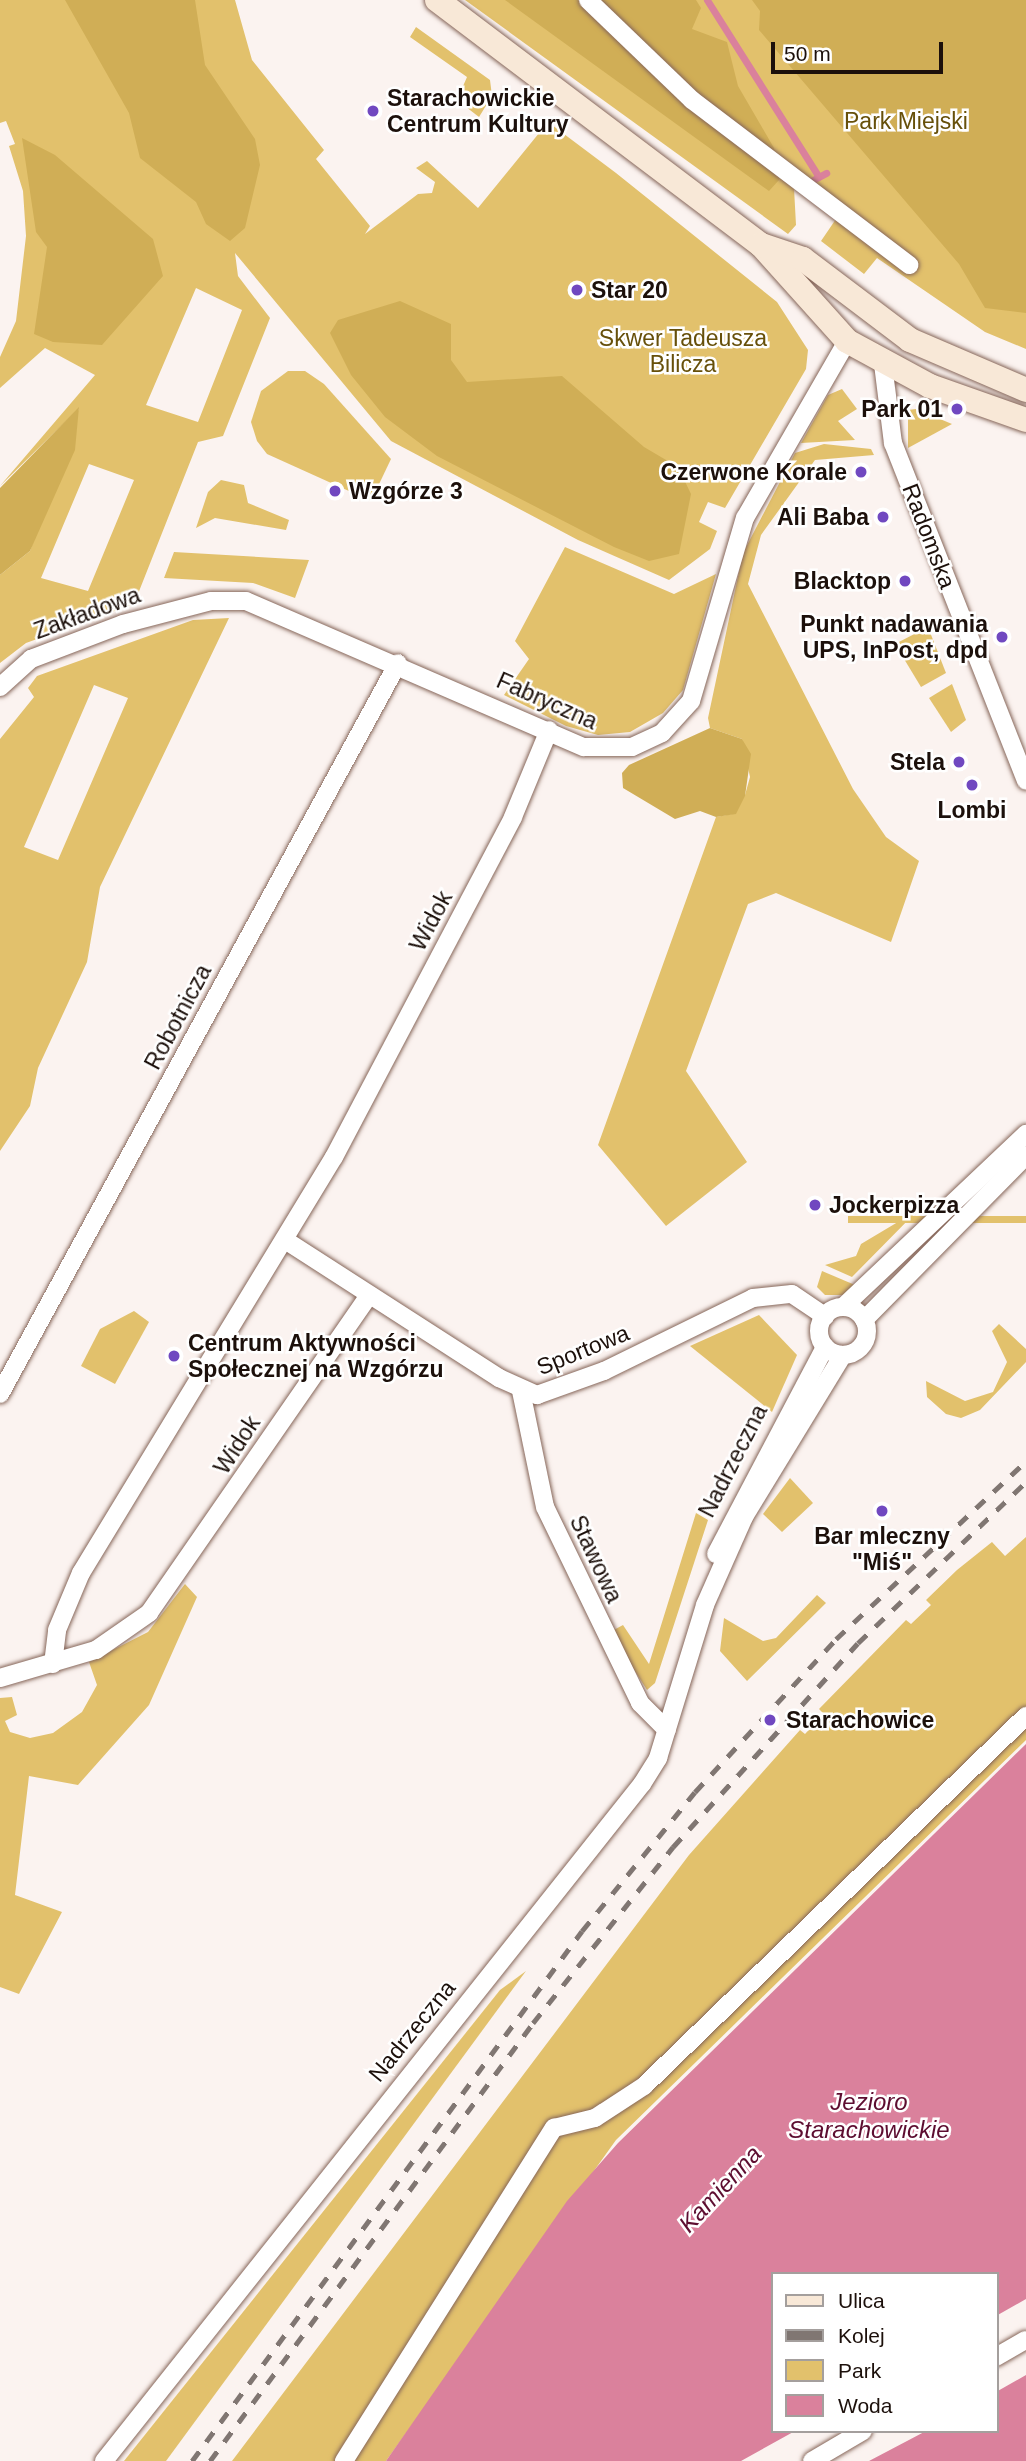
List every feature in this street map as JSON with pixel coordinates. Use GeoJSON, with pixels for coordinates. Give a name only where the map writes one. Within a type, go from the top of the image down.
{"type":"FeatureCollection","features":[{"type":"Feature","properties":{"kind":"street"},"geometry":{"type":"LineString","coordinates":[[437,0],[761,245],[847,341],[883,364],[1026,419]]}},
{"type":"Feature","properties":{"kind":"street"},"geometry":{"type":"LineString","coordinates":[[588,0],[692,100],[909,265]]}},
{"type":"Feature","properties":{"kind":"street"},"geometry":{"type":"LineString","coordinates":[[761,245],[803,259],[868,312],[944,358],[1026,390]]}},
{"type":"Feature","properties":{"kind":"street"},"geometry":{"type":"LineString","coordinates":[[847,341],[868,312]]}},
{"type":"Feature","properties":{"kind":"street","name":"Fabryczna"},"geometry":{"type":"LineString","coordinates":[[159,613],[246,601],[398,663],[594,749],[632,747],[662,733],[691,701],[745,518],[777,452],[847,341]]}},
{"type":"Feature","properties":{"kind":"street","name":"Radomska"},"geometry":{"type":"LineString","coordinates":[[883,364],[898,457],[1026,781]]}},
{"type":"Feature","properties":{"kind":"street","name":"Zakładowa"},"geometry":{"type":"LineString","coordinates":[[0,687],[31,659],[159,613]]}},
{"type":"Feature","properties":{"kind":"street","name":"Robotnicza"},"geometry":{"type":"LineString","coordinates":[[0,1394],[398,663]]}},
{"type":"Feature","properties":{"kind":"street","name":"Widok"},"geometry":{"type":"LineString","coordinates":[[53,1664],[57,1630],[81,1573],[285,1240],[513,817],[549,730]]}},
{"type":"Feature","properties":{"kind":"street"},"geometry":{"type":"LineString","coordinates":[[1026,1134],[938,1214],[843,1307],[825,1315],[819,1334],[825,1347],[843,1355],[865,1342],[864,1320],[1026,1156]]}},
{"type":"Feature","properties":{"kind":"street"},"geometry":{"type":"LineString","coordinates":[[285,1240],[369,1294]]}},
{"type":"Feature","properties":{"kind":"street","name":"Widok"},"geometry":{"type":"LineString","coordinates":[[0,1678],[53,1664],[121,1637],[156,1606],[369,1294]]}},
{"type":"Feature","properties":{"kind":"street","name":"Sportowa"},"geometry":{"type":"LineString","coordinates":[[369,1294],[521,1391],[561,1390],[768,1294],[792,1294],[825,1315]]}},
{"type":"Feature","properties":{"kind":"street"},"geometry":{"type":"LineString","coordinates":[[843,1307],[864,1320]]}},
{"type":"Feature","properties":{"kind":"street","name":"Nadrzeczna"},"geometry":{"type":"LineString","coordinates":[[104,2461],[642,1784],[667,1730],[726,1525],[825,1347]]}},
{"type":"Feature","properties":{"kind":"street","name":"Nadrzeczna"},"geometry":{"type":"LineString","coordinates":[[705,1605],[744,1517],[843,1355]]}},
{"type":"Feature","properties":{"kind":"street","name":"Stawowa"},"geometry":{"type":"LineString","coordinates":[[521,1391],[545,1507],[640,1703],[667,1730]]}},
{"type":"Feature","properties":{"kind":"street"},"geometry":{"type":"LineString","coordinates":[[344,2461],[554,2128],[595,2118],[644,2086],[1026,1716]]}},
{"type":"Feature","properties":{"kind":"street"},"geometry":{"type":"LineString","coordinates":[[998,2356],[1026,2340]]}},
{"type":"Feature","properties":{"kind":"street"},"geometry":{"type":"LineString","coordinates":[[812,2461],[860,2433]]}},
{"type":"Feature","properties":{"kind":"green space","name":"Skwer Tadeusza Bilicza"},"geometry":{"type":"Polygon","coordinates":[[[0,0],[235,0],[252,60],[324,150],[316,159],[370,226],[365,234],[418,194],[432,193],[435,182],[416,168],[427,161],[478,208],[548,122],[777,302],[808,350],[806,369],[725,508],[708,502],[699,522],[717,531],[710,549],[669,580],[578,540],[391,441],[235,253],[238,276],[270,318],[223,436],[198,442],[134,604],[26,643],[0,663],[0,575],[30,551],[79,408],[0,486],[95,375],[45,348],[0,388],[0,357],[16,321],[26,236],[23,191],[9,146],[15,144],[6,121],[0,123],[0,0]],[[196,288],[146,405],[198,422],[242,310],[196,288]],[[89,464],[41,578],[88,591],[134,480],[89,464]]]}},
{"type":"Feature","properties":{"kind":"green space"},"geometry":{"type":"Polygon","coordinates":[[[65,0],[195,0],[205,65],[255,139],[260,165],[245,228],[230,241],[206,224],[196,202],[140,158],[129,113],[65,0]]]}},
{"type":"Feature","properties":{"kind":"green space","name":"Park Miejski"},"geometry":{"type":"Polygon","coordinates":[[[465,0],[1026,0],[1026,349],[985,332],[877,258],[864,274],[821,241],[836,219],[794,188],[796,225],[788,234],[465,0]]]}},
{"type":"Feature","properties":{"kind":"green space"},"geometry":{"type":"Polygon","coordinates":[[[505,0],[696,0],[701,8],[692,29],[727,42],[738,86],[774,148],[779,180],[769,191],[505,0]]]}},
{"type":"Feature","properties":{"kind":"green space"},"geometry":{"type":"Polygon","coordinates":[[[752,0],[1026,0],[1026,313],[985,308],[959,264],[759,30],[760,11],[752,0]]]}},
{"type":"Feature","properties":{"kind":"green space"},"geometry":{"type":"Polygon","coordinates":[[[416,27],[490,80],[492,96],[479,117],[457,100],[467,77],[410,37],[416,27]]]}},
{"type":"Feature","properties":{"kind":"green space"},"geometry":{"type":"Polygon","coordinates":[[[22,138],[55,155],[153,239],[163,276],[102,345],[53,342],[34,334],[47,247],[36,232],[22,138]]]}},
{"type":"Feature","properties":{"kind":"green space"},"geometry":{"type":"Polygon","coordinates":[[[400,301],[451,324],[451,360],[467,382],[562,376],[644,447],[678,467],[691,494],[679,554],[649,561],[614,547],[437,456],[385,417],[351,375],[330,333],[338,320],[400,301]]]}},
{"type":"Feature","properties":{"kind":"green space"},"geometry":{"type":"Polygon","coordinates":[[[288,371],[305,371],[324,384],[391,459],[371,501],[267,454],[257,441],[251,422],[261,391],[288,371]]]}},
{"type":"Feature","properties":{"kind":"green space"},"geometry":{"type":"Polygon","coordinates":[[[842,389],[857,409],[838,421],[855,440],[801,443],[828,395],[842,389]]]}},
{"type":"Feature","properties":{"kind":"green space"},"geometry":{"type":"Polygon","coordinates":[[[79,407],[75,450],[30,551],[0,575],[0,488],[79,407]]]}},
{"type":"Feature","properties":{"kind":"green space"},"geometry":{"type":"Polygon","coordinates":[[[916,409],[952,424],[908,448],[908,410],[916,409]]]}},
{"type":"Feature","properties":{"kind":"green space"},"geometry":{"type":"Polygon","coordinates":[[[824,444],[871,449],[874,455],[815,460],[761,535],[748,584],[853,789],[886,837],[919,861],[891,942],[776,893],[748,904],[686,1071],[747,1162],[666,1226],[598,1145],[716,817],[732,814],[745,795],[750,777],[742,739],[710,728],[708,718],[743,553],[795,453],[824,444]]]}},
{"type":"Feature","properties":{"kind":"green space"},"geometry":{"type":"Polygon","coordinates":[[[221,480],[244,485],[248,503],[289,520],[286,530],[215,518],[196,528],[208,492],[221,480]]]}},
{"type":"Feature","properties":{"kind":"green space"},"geometry":{"type":"Polygon","coordinates":[[[565,547],[674,594],[716,574],[683,690],[663,713],[630,732],[598,735],[566,726],[504,695],[529,659],[515,641],[565,547]]]}},
{"type":"Feature","properties":{"kind":"green space"},"geometry":{"type":"Polygon","coordinates":[[[174,552],[309,560],[295,598],[253,583],[164,578],[174,552]]]}},
{"type":"Feature","properties":{"kind":"green space"},"geometry":{"type":"Polygon","coordinates":[[[229,618],[100,887],[87,962],[38,1068],[30,1106],[0,1151],[0,739],[34,697],[28,688],[37,676],[193,620],[229,618]],[[94,685],[24,847],[58,860],[128,698],[94,685]]]}},
{"type":"Feature","properties":{"kind":"green space"},"geometry":{"type":"Polygon","coordinates":[[[928,627],[946,673],[921,687],[895,644],[928,627]]]}},
{"type":"Feature","properties":{"kind":"green space"},"geometry":{"type":"Polygon","coordinates":[[[952,684],[966,720],[951,732],[929,698],[952,684]]]}},
{"type":"Feature","properties":{"kind":"green space"},"geometry":{"type":"Polygon","coordinates":[[[710,728],[742,739],[751,754],[745,796],[736,814],[716,817],[700,811],[675,819],[623,788],[622,773],[629,765],[710,728]]]}},
{"type":"Feature","properties":{"kind":"green space"},"geometry":{"type":"Polygon","coordinates":[[[918,1210],[852,1277],[825,1265],[856,1256],[861,1244],[918,1210]]]}},
{"type":"Feature","properties":{"kind":"green space"},"geometry":{"type":"Polygon","coordinates":[[[848,1216],[1026,1216],[1026,1223],[848,1223],[848,1216]]]}},
{"type":"Feature","properties":{"kind":"green space"},"geometry":{"type":"Polygon","coordinates":[[[822,1271],[855,1285],[843,1295],[825,1295],[817,1287],[822,1271]]]}},
{"type":"Feature","properties":{"kind":"green space"},"geometry":{"type":"Polygon","coordinates":[[[134,1311],[149,1322],[115,1384],[81,1366],[100,1329],[134,1311]]]}},
{"type":"Feature","properties":{"kind":"green space"},"geometry":{"type":"Polygon","coordinates":[[[759,1315],[797,1355],[772,1412],[690,1346],[759,1315]]]}},
{"type":"Feature","properties":{"kind":"green space"},"geometry":{"type":"Polygon","coordinates":[[[999,1324],[1026,1349],[1026,1362],[980,1410],[961,1418],[946,1414],[927,1397],[926,1381],[965,1401],[993,1392],[1007,1362],[992,1331],[999,1324]]]}},
{"type":"Feature","properties":{"kind":"green space"},"geometry":{"type":"Polygon","coordinates":[[[790,1478],[813,1503],[782,1532],[763,1514],[790,1478]]]}},
{"type":"Feature","properties":{"kind":"green space"},"geometry":{"type":"Polygon","coordinates":[[[696,1513],[708,1520],[655,1683],[647,1690],[610,1632],[623,1625],[649,1664],[696,1513]]]}},
{"type":"Feature","properties":{"kind":"green space"},"geometry":{"type":"Polygon","coordinates":[[[1026,1537],[1026,1740],[616,2140],[386,2461],[232,2461],[689,1855],[800,1730],[805,1734],[824,1714],[819,1709],[906,1620],[911,1624],[931,1605],[926,1600],[957,1570],[992,1542],[1005,1556],[1026,1537]]]}},
{"type":"Feature","properties":{"kind":"green space"},"geometry":{"type":"Polygon","coordinates":[[[185,1584],[197,1597],[149,1705],[78,1785],[29,1776],[15,1895],[62,1912],[19,1994],[0,1987],[0,1698],[12,1697],[17,1715],[5,1721],[10,1732],[30,1738],[53,1733],[82,1712],[97,1685],[89,1662],[148,1632],[185,1584]]]}},
{"type":"Feature","properties":{"kind":"green space"},"geometry":{"type":"Polygon","coordinates":[[[817,1595],[826,1603],[747,1681],[720,1651],[724,1618],[763,1641],[776,1638],[817,1595]]]}},
{"type":"Feature","properties":{"kind":"green space"},"geometry":{"type":"Polygon","coordinates":[[[526,1971],[166,2461],[124,2461],[500,1990],[526,1971]]]}},
{"type":"Feature","properties":{"kind":"water","name":"Jezioro Starachowickie"},"geometry":{"type":"Polygon","coordinates":[[[1026,1744],[1026,2299],[998,2315],[998,2272],[771,2272],[771,2433],[791,2433],[741,2461],[386,2461],[567,2201],[618,2143],[1026,1744]]]}},
{"type":"Feature","properties":{"kind":"water"},"geometry":{"type":"Polygon","coordinates":[[[1026,2375],[1026,2461],[869,2461],[922,2433],[998,2433],[998,2391],[1026,2375]]]}},
{"type":"Feature","properties":{"kind":"waterway"},"geometry":{"type":"LineString","coordinates":[[707,0],[819,177]]}},
{"type":"Feature","properties":{"kind":"waterway"},"geometry":{"type":"LineString","coordinates":[[813,180],[826,173]]}},
{"type":"Feature","properties":{"kind":"railway"},"geometry":{"type":"LineString","coordinates":[[192,2461],[582,1931],[695,1792],[836,1639],[1026,1461]]}},
{"type":"Feature","properties":{"kind":"railway"},"geometry":{"type":"LineString","coordinates":[[210,2461],[533,2023],[673,1847],[858,1643],[1026,1482]]}},
{"type":"Feature","properties":{"kind":"place","name":"Starachowickie Centrum Kultury"},"geometry":{"type":"Point","coordinates":[373,111]}},
{"type":"Feature","properties":{"kind":"place","name":"Star 20"},"geometry":{"type":"Point","coordinates":[577,290]}},
{"type":"Feature","properties":{"kind":"place","name":"Park 01"},"geometry":{"type":"Point","coordinates":[957,409]}},
{"type":"Feature","properties":{"kind":"place","name":"Czerwone Korale"},"geometry":{"type":"Point","coordinates":[861,472]}},
{"type":"Feature","properties":{"kind":"place","name":"Wzgórze 3"},"geometry":{"type":"Point","coordinates":[335,491]}},
{"type":"Feature","properties":{"kind":"place","name":"Ali Baba"},"geometry":{"type":"Point","coordinates":[883,517]}},
{"type":"Feature","properties":{"kind":"place","name":"Blacktop"},"geometry":{"type":"Point","coordinates":[905,581]}},
{"type":"Feature","properties":{"kind":"place","name":"Punkt nadawania UPS, InPost, dpd"},"geometry":{"type":"Point","coordinates":[1002,637]}},
{"type":"Feature","properties":{"kind":"place","name":"Stela"},"geometry":{"type":"Point","coordinates":[959,762]}},
{"type":"Feature","properties":{"kind":"place","name":"Lombi"},"geometry":{"type":"Point","coordinates":[972,785]}},
{"type":"Feature","properties":{"kind":"place","name":"Jockerpizza"},"geometry":{"type":"Point","coordinates":[815,1205]}},
{"type":"Feature","properties":{"kind":"place","name":"Centrum Aktywności Społecznej na Wzgórzu"},"geometry":{"type":"Point","coordinates":[174,1356]}},
{"type":"Feature","properties":{"kind":"place","name":"Bar mleczny \"Miś\""},"geometry":{"type":"Point","coordinates":[882,1511]}},
{"type":"Feature","properties":{"kind":"place","name":"Starachowice"},"geometry":{"type":"Point","coordinates":[770,1720]}},
{"type":"Feature","properties":{"kind":"water label","name":"Kamienna"},"geometry":{"type":"Point","coordinates":[720,2189]}}]}
